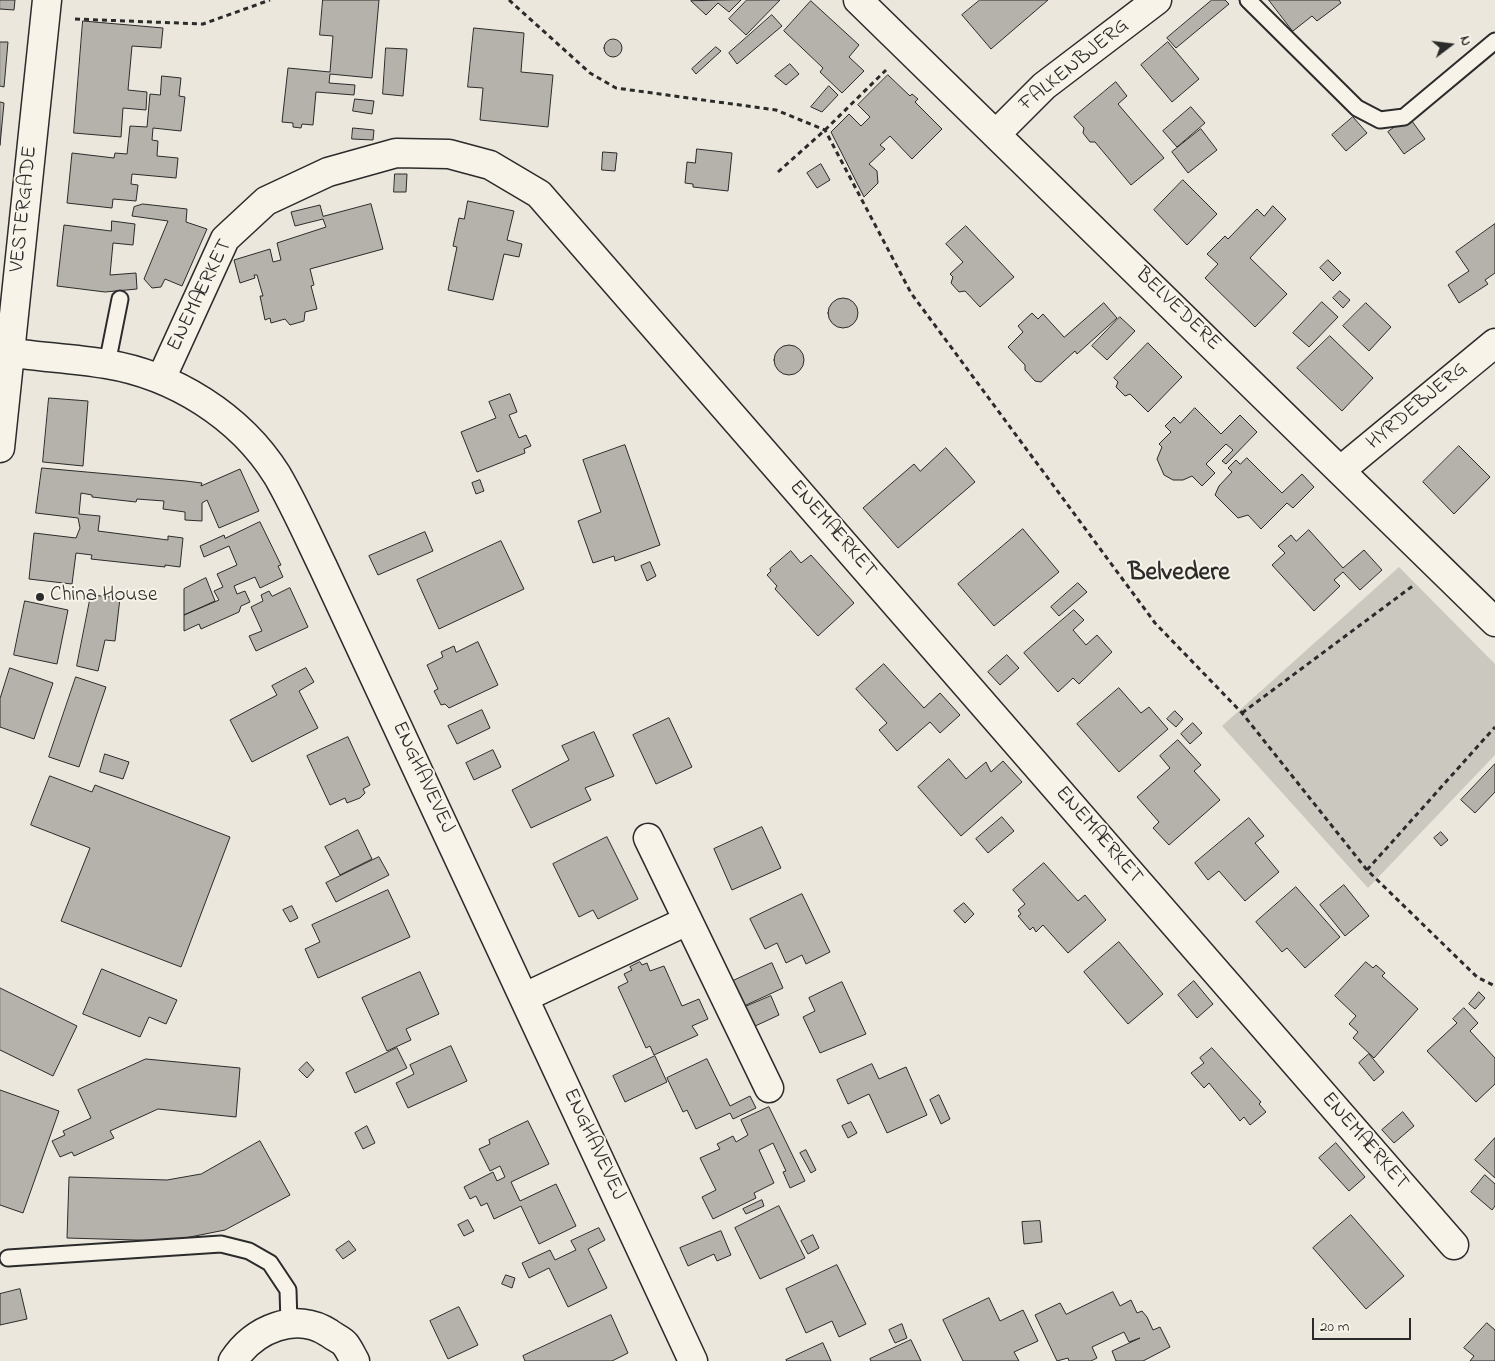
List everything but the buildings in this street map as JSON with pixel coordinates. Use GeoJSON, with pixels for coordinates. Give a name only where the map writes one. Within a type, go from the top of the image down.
{"type":"FeatureCollection","features":[{"type":"Feature","properties":{"kind":"street","name":"BELVEDERE"},"geometry":{"type":"LineString","coordinates":[[858,0],[1495,622]]}},
{"type":"Feature","properties":{"kind":"street","name":"FALKENBJERG"},"geometry":{"type":"LineString","coordinates":[[996,134],[1044,86],[1157,0]]}},
{"type":"Feature","properties":{"kind":"street","name":"VESTERGADE"},"geometry":{"type":"LineString","coordinates":[[0,448],[5,352],[47,9]]}},
{"type":"Feature","properties":{"kind":"street","name":"ENEMÆRKET"},"geometry":{"type":"LineString","coordinates":[[161,379],[225,239],[266,201],[328,172],[396,152],[449,154],[482,163],[539,194],[1454,1245]]}},
{"type":"Feature","properties":{"kind":"street","name":"HYRDEBJERG"},"geometry":{"type":"LineString","coordinates":[[1341,470],[1495,343]]}},
{"type":"Feature","properties":{"kind":"street","name":"ENGHAVEVEJ"},"geometry":{"type":"LineString","coordinates":[[5,352],[108,364],[161,379],[197,397],[233,423],[258,448],[277,475],[323,567],[525,997],[693,1361]]}},
{"type":"Feature","properties":{"kind":"street"},"geometry":{"type":"LineString","coordinates":[[648,838],[769,1088]]}},
{"type":"Feature","properties":{"kind":"street"},"geometry":{"type":"LineString","coordinates":[[525,997],[687,921]]}},
{"type":"Feature","properties":{"kind":"street"},"geometry":{"type":"LineString","coordinates":[[233,1361],[243,1347],[264,1331],[289,1323],[318,1326],[345,1343],[355,1361]]}},
{"type":"Feature","properties":{"kind":"lane"},"geometry":{"type":"LineString","coordinates":[[1248,0],[1357,108],[1380,120],[1404,117],[1495,40]]}},
{"type":"Feature","properties":{"kind":"lane"},"geometry":{"type":"LineString","coordinates":[[108,364],[120,299]]}},
{"type":"Feature","properties":{"kind":"lane"},"geometry":{"type":"LineString","coordinates":[[8,1258],[221,1244],[249,1251],[270,1263],[288,1290],[289,1323]]}},
{"type":"Feature","properties":{"kind":"path"},"geometry":{"type":"LineString","coordinates":[[47,9],[203,24],[270,0]]}},
{"type":"Feature","properties":{"kind":"path"},"geometry":{"type":"LineString","coordinates":[[509,0],[590,73],[616,88],[776,110],[825,130],[911,293],[1155,623],[1242,712],[1367,870],[1477,977],[1495,986]]}},
{"type":"Feature","properties":{"kind":"path"},"geometry":{"type":"LineString","coordinates":[[778,172],[825,130],[908,49]]}},
{"type":"Feature","properties":{"kind":"path"},"geometry":{"type":"LineString","coordinates":[[1242,712],[1438,568]]}},
{"type":"Feature","properties":{"kind":"path"},"geometry":{"type":"LineString","coordinates":[[1367,870],[1495,727]]}},
{"type":"Feature","properties":{"kind":"shaded area"},"geometry":{"type":"Polygon","coordinates":[[[1399,567],[1495,664],[1495,755],[1368,888],[1222,726],[1399,567]]]}},
{"type":"Feature","properties":{"kind":"place","name":"China House"},"geometry":{"type":"Point","coordinates":[40,597]}},
{"type":"Feature","properties":{"kind":"district","name":"Belvedere"},"geometry":{"type":"Point","coordinates":[1179,575]}}]}
